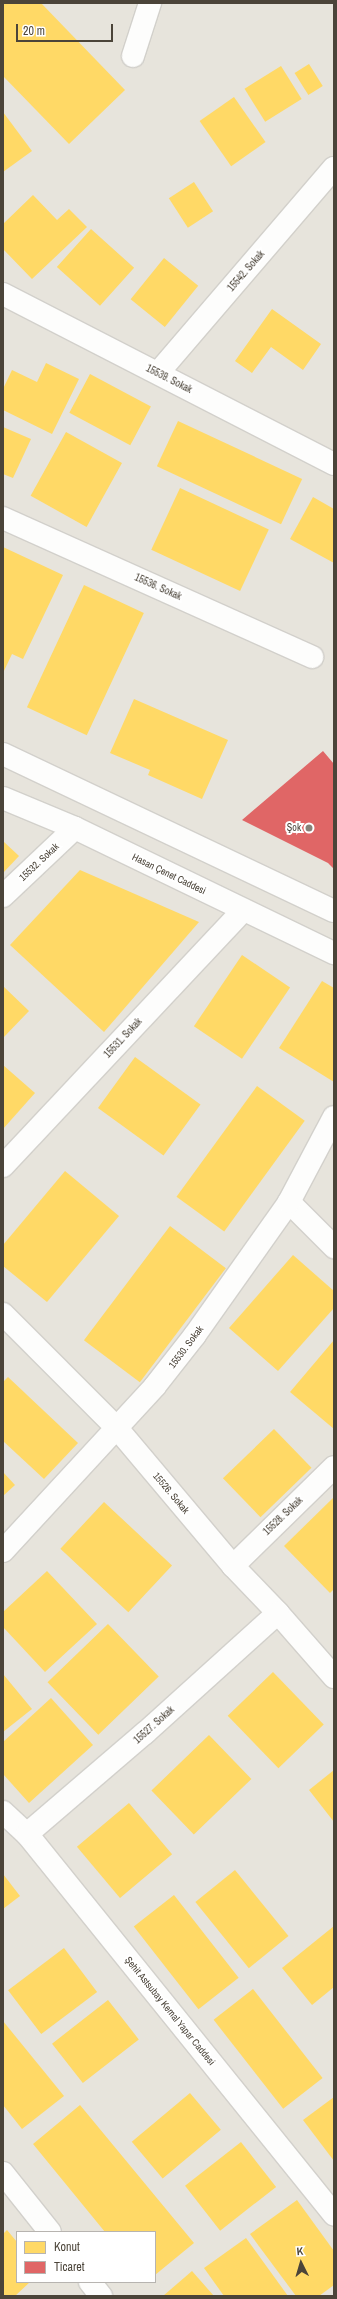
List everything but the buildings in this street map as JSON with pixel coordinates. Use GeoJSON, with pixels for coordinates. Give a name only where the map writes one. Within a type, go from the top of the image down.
{"type":"FeatureCollection","features":[{"type":"Feature","properties":{"kind":"street"},"geometry":{"type":"LineString","coordinates":[[133,56],[150,3]]}},
{"type":"Feature","properties":{"kind":"street","name":"15542. Sokak"},"geometry":{"type":"LineString","coordinates":[[158,373],[334,168]]}},
{"type":"Feature","properties":{"kind":"street","name":"15539. Sokak"},"geometry":{"type":"LineString","coordinates":[[3,294],[334,464]]}},
{"type":"Feature","properties":{"kind":"street","name":"15536. Sokak"},"geometry":{"type":"LineString","coordinates":[[3,518],[312,657]]}},
{"type":"Feature","properties":{"kind":"street"},"geometry":{"type":"LineString","coordinates":[[3,754],[334,911]]}},
{"type":"Feature","properties":{"kind":"street","name":"Hasan Çenet Caddesi"},"geometry":{"type":"LineString","coordinates":[[3,798],[75,828],[334,953]]}},
{"type":"Feature","properties":{"kind":"street","name":"15532. Sokak"},"geometry":{"type":"LineString","coordinates":[[3,896],[75,828]]}},
{"type":"Feature","properties":{"kind":"street","name":"15531. Sokak"},"geometry":{"type":"LineString","coordinates":[[3,1166],[243,910]]}},
{"type":"Feature","properties":{"kind":"street","name":"15530. Sokak"},"geometry":{"type":"LineString","coordinates":[[3,1551],[155,1386],[195,1335],[290,1202],[334,1117]]}},
{"type":"Feature","properties":{"kind":"street"},"geometry":{"type":"LineString","coordinates":[[290,1202],[334,1247]]}},
{"type":"Feature","properties":{"kind":"street","name":"15526. Sokak"},"geometry":{"type":"LineString","coordinates":[[3,1314],[116,1427],[232,1566],[278,1613],[334,1677]]}},
{"type":"Feature","properties":{"kind":"street","name":"15528. Sokak"},"geometry":{"type":"LineString","coordinates":[[232,1566],[334,1467]]}},
{"type":"Feature","properties":{"kind":"street","name":"15527. Sokak"},"geometry":{"type":"LineString","coordinates":[[27,1834],[146,1733],[278,1613]]}},
{"type":"Feature","properties":{"kind":"street","name":"Şehit Astsubay Kemal Yapar Caddesi"},"geometry":{"type":"LineString","coordinates":[[3,1812],[27,1834],[334,2214]]}},
{"type":"Feature","properties":{"kind":"street"},"geometry":{"type":"LineString","coordinates":[[3,2173],[49,2231]]}},
{"type":"Feature","properties":{"kind":"street"},"geometry":{"type":"LineString","coordinates":[[91,2283],[101,2296]]}},
{"type":"Feature","properties":{"kind":"shaded area"},"geometry":{"type":"Polygon","coordinates":[[[3,3],[334,3],[334,2296],[3,2296],[3,3]]]}},
{"type":"Feature","properties":{"kind":"place","name":"Şok"},"geometry":{"type":"Point","coordinates":[309,828]}}]}
